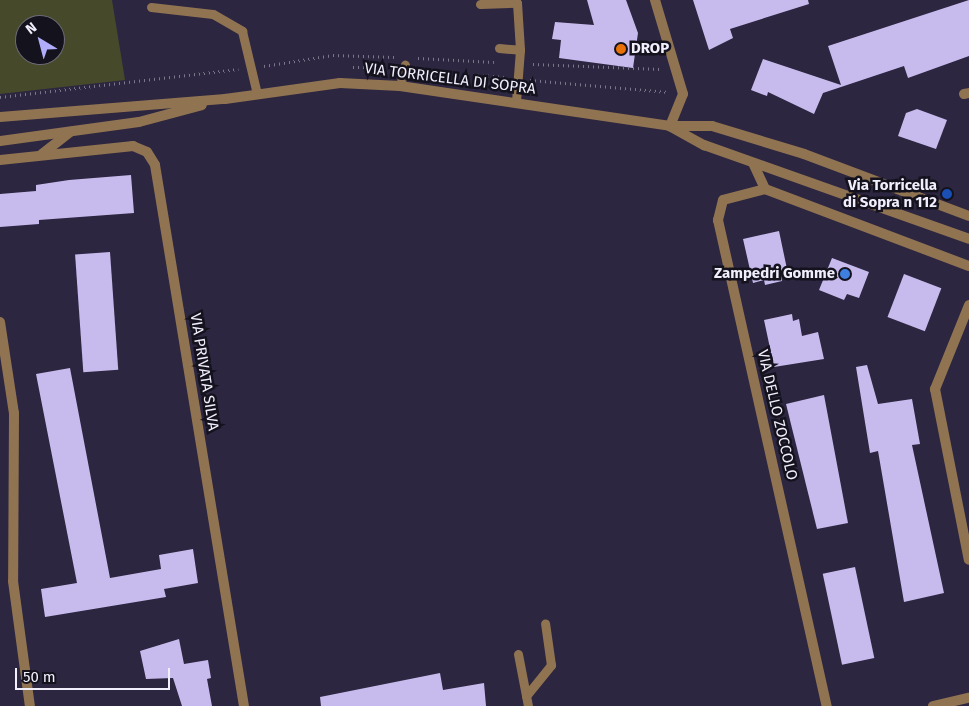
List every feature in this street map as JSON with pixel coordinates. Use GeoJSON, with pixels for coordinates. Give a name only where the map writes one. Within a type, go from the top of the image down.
{"type":"FeatureCollection","features":[{"type":"Feature","properties":{"kind":"street"},"geometry":{"type":"LineString","coordinates":[[655,0],[683,94],[670,126]]}},
{"type":"Feature","properties":{"kind":"street","name":"VIA TORRICELLA DI SOPRA"},"geometry":{"type":"LineString","coordinates":[[0,117],[225,99],[340,83],[400,86],[516,101],[670,126],[721,128],[804,154],[969,216]]}},
{"type":"Feature","properties":{"kind":"street","name":"VIA TORRICELLA DI SOPRA"},"geometry":{"type":"LineString","coordinates":[[0,141],[139,122],[225,99]]}},
{"type":"Feature","properties":{"kind":"street","name":"VIA TORRICELLA DI SOPRA"},"geometry":{"type":"LineString","coordinates":[[670,126],[704,145],[969,239]]}},
{"type":"Feature","properties":{"kind":"street"},"geometry":{"type":"LineString","coordinates":[[39,156],[70,132]]}},
{"type":"Feature","properties":{"kind":"street","name":"VIA PRIVATA SILVA"},"geometry":{"type":"LineString","coordinates":[[0,160],[133,146],[147,152],[155,165],[244,706]]}},
{"type":"Feature","properties":{"kind":"street"},"geometry":{"type":"LineString","coordinates":[[753,163],[765,189],[969,266]]}},
{"type":"Feature","properties":{"kind":"street","name":"VIA DELLO ZOCCOLO"},"geometry":{"type":"LineString","coordinates":[[765,189],[723,200],[718,220],[827,706]]}},
{"type":"Feature","properties":{"kind":"street"},"geometry":{"type":"LineString","coordinates":[[969,305],[935,389],[969,560]]}},
{"type":"Feature","properties":{"kind":"street"},"geometry":{"type":"LineString","coordinates":[[0,322],[14,413],[13,581],[30,706]]}},
{"type":"Feature","properties":{"kind":"street"},"geometry":{"type":"LineString","coordinates":[[933,706],[969,698]]}},
{"type":"Feature","properties":{"kind":"lane"},"geometry":{"type":"LineString","coordinates":[[480,4],[517,3],[520,50],[516,101]]}},
{"type":"Feature","properties":{"kind":"lane"},"geometry":{"type":"LineString","coordinates":[[152,7],[213,14],[242,31],[257,94]]}},
{"type":"Feature","properties":{"kind":"lane"},"geometry":{"type":"LineString","coordinates":[[499,48],[520,50]]}},
{"type":"Feature","properties":{"kind":"lane"},"geometry":{"type":"LineString","coordinates":[[400,86],[405,65]]}},
{"type":"Feature","properties":{"kind":"lane"},"geometry":{"type":"LineString","coordinates":[[526,696],[552,665],[544,623]]}},
{"type":"Feature","properties":{"kind":"lane"},"geometry":{"type":"LineString","coordinates":[[518,654],[528,706]]}},
{"type":"Feature","properties":{"kind":"path"},"geometry":{"type":"LineString","coordinates":[[414,58],[500,62]]}},
{"type":"Feature","properties":{"kind":"path"},"geometry":{"type":"LineString","coordinates":[[525,64],[676,70]]}},
{"type":"Feature","properties":{"kind":"path"},"geometry":{"type":"LineString","coordinates":[[0,97],[88,90]]}},
{"type":"Feature","properties":{"kind":"green space"},"geometry":{"type":"Polygon","coordinates":[[[0,0],[112,0],[125,80],[0,94],[0,0]]]}},
{"type":"Feature","properties":{"kind":"building"},"geometry":{"type":"Polygon","coordinates":[[[587,0],[626,0],[638,33],[633,68],[559,58],[561,40],[552,39],[555,22],[594,25],[587,0]]]}},
{"type":"Feature","properties":{"kind":"building"},"geometry":{"type":"Polygon","coordinates":[[[693,0],[808,0],[809,4],[730,29],[733,38],[709,50],[693,0]]]}},
{"type":"Feature","properties":{"kind":"building"},"geometry":{"type":"Polygon","coordinates":[[[969,0],[969,56],[908,78],[904,66],[823,93],[814,114],[768,92],[767,96],[751,90],[763,59],[841,85],[828,46],[969,0]]]}},
{"type":"Feature","properties":{"kind":"building"},"geometry":{"type":"Polygon","coordinates":[[[917,109],[947,120],[936,149],[898,136],[906,113],[917,109]]]}},
{"type":"Feature","properties":{"kind":"building"},"geometry":{"type":"Polygon","coordinates":[[[131,175],[134,213],[39,220],[39,224],[0,227],[0,194],[36,191],[36,185],[69,180],[131,175]]]}},
{"type":"Feature","properties":{"kind":"building"},"geometry":{"type":"Polygon","coordinates":[[[779,231],[787,269],[780,271],[782,281],[765,285],[764,280],[753,283],[743,239],[779,231]]]}},
{"type":"Feature","properties":{"kind":"building"},"geometry":{"type":"Polygon","coordinates":[[[110,252],[118,370],[83,372],[75,254],[110,252]]]}},
{"type":"Feature","properties":{"kind":"building"},"geometry":{"type":"Polygon","coordinates":[[[832,258],[869,272],[859,298],[847,294],[844,300],[819,290],[832,258]]]}},
{"type":"Feature","properties":{"kind":"building"},"geometry":{"type":"Polygon","coordinates":[[[904,274],[941,288],[925,331],[888,317],[904,274]]]}},
{"type":"Feature","properties":{"kind":"building"},"geometry":{"type":"Polygon","coordinates":[[[792,314],[793,321],[799,319],[802,336],[818,332],[824,359],[774,367],[764,320],[792,314]]]}},
{"type":"Feature","properties":{"kind":"building"},"geometry":{"type":"Polygon","coordinates":[[[867,365],[878,404],[912,399],[920,444],[912,445],[944,593],[904,602],[878,451],[870,453],[856,367],[867,365]]]}},
{"type":"Feature","properties":{"kind":"building"},"geometry":{"type":"Polygon","coordinates":[[[70,368],[110,578],[161,569],[159,555],[193,549],[198,583],[164,589],[166,597],[45,617],[41,589],[77,583],[36,374],[70,368]]]}},
{"type":"Feature","properties":{"kind":"building"},"geometry":{"type":"Polygon","coordinates":[[[824,395],[848,523],[817,529],[786,404],[824,395]]]}},
{"type":"Feature","properties":{"kind":"building"},"geometry":{"type":"Polygon","coordinates":[[[855,567],[874,658],[842,665],[823,574],[855,567]]]}},
{"type":"Feature","properties":{"kind":"building"},"geometry":{"type":"Polygon","coordinates":[[[179,639],[184,664],[208,660],[211,678],[207,679],[212,706],[182,706],[173,678],[146,679],[140,651],[179,639]]]}},
{"type":"Feature","properties":{"kind":"building"},"geometry":{"type":"Polygon","coordinates":[[[440,673],[443,690],[484,683],[486,706],[321,706],[320,697],[440,673]]]}},
{"type":"Feature","properties":{"kind":"place","name":"DROP"},"geometry":{"type":"Point","coordinates":[621,49]}},
{"type":"Feature","properties":{"kind":"place","name":"Via Torricella di Sopra n 112"},"geometry":{"type":"Point","coordinates":[947,194]}},
{"type":"Feature","properties":{"kind":"place","name":"Zampedri Gomme"},"geometry":{"type":"Point","coordinates":[845,274]}}]}
